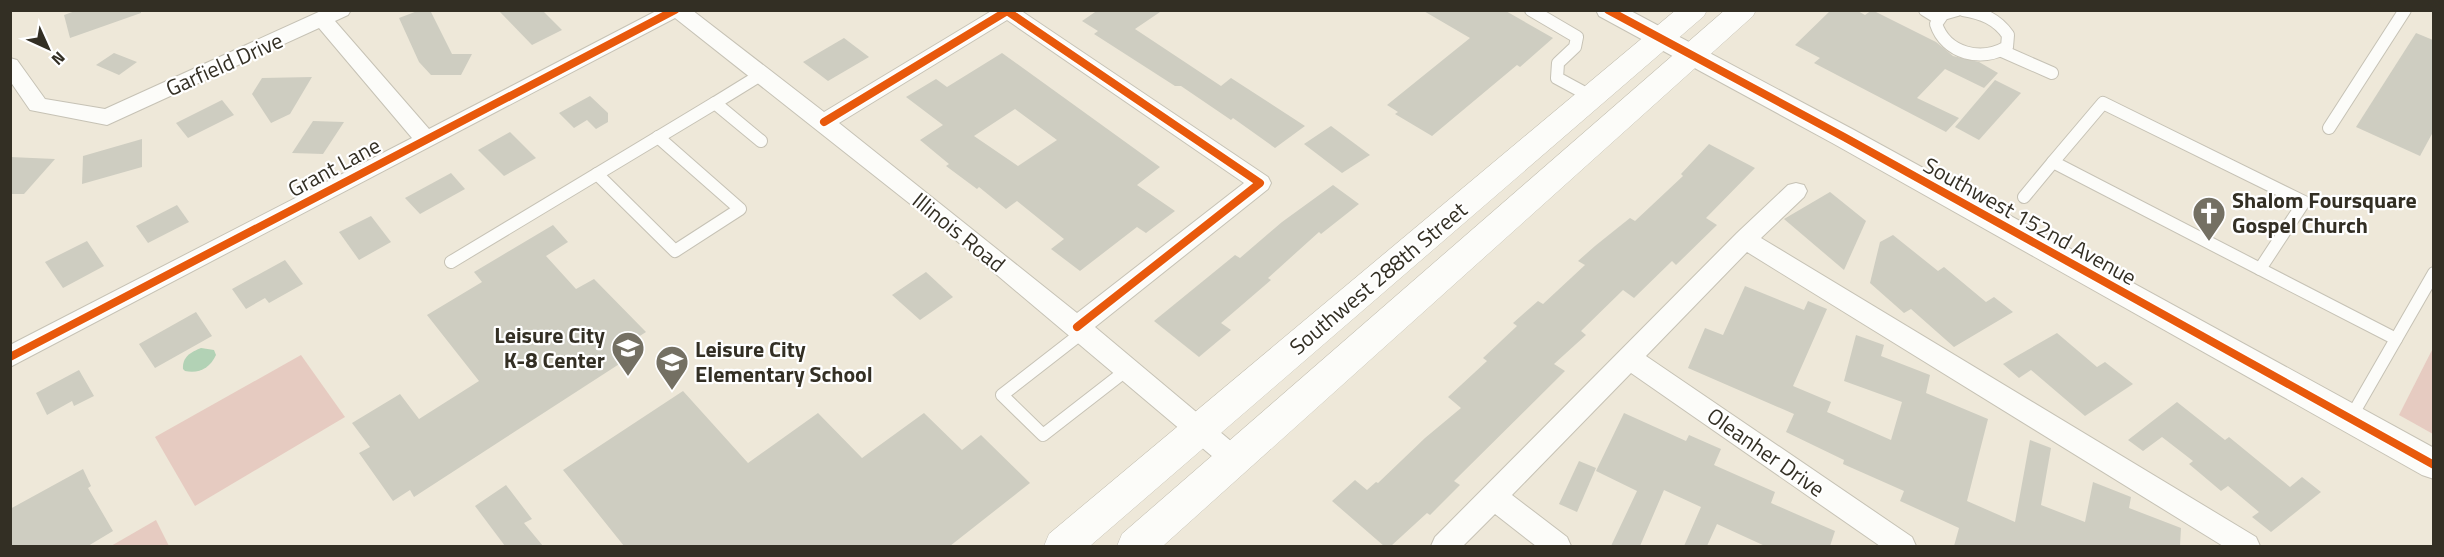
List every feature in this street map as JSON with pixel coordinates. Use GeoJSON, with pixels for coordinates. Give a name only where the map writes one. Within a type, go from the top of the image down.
{"type":"FeatureCollection","features":[{"type":"Feature","properties":{"kind":"main road","name":"Southwest 288th Street"},"geometry":{"type":"LineString","coordinates":[[1063,546],[1694,10]]}},
{"type":"Feature","properties":{"kind":"main road","name":"Southwest 288th Street"},"geometry":{"type":"LineString","coordinates":[[1136,546],[1743,10]]}},
{"type":"Feature","properties":{"kind":"street","name":"Illinois Road"},"geometry":{"type":"LineString","coordinates":[[676,10],[824,123],[1128,369],[1235,459]]}},
{"type":"Feature","properties":{"kind":"street","name":"Grant Lane"},"geometry":{"type":"LineString","coordinates":[[10,357],[676,10]]}},
{"type":"Feature","properties":{"kind":"street","name":"Southwest 152nd Avenue"},"geometry":{"type":"LineString","coordinates":[[1608,10],[1844,137],[2433,465]]}},
{"type":"Feature","properties":{"kind":"street"},"geometry":{"type":"LineString","coordinates":[[824,123],[1007,11],[1260,183],[1080,330]]}},
{"type":"Feature","properties":{"kind":"street"},"geometry":{"type":"LineString","coordinates":[[331,15],[425,139]]}},
{"type":"Feature","properties":{"kind":"street","name":"Garfield Drive"},"geometry":{"type":"LineString","coordinates":[[10,65],[38,105],[107,117],[331,15]]}},
{"type":"Feature","properties":{"kind":"street"},"geometry":{"type":"LineString","coordinates":[[1445,546],[1745,239],[1796,190]]}},
{"type":"Feature","properties":{"kind":"street"},"geometry":{"type":"LineString","coordinates":[[1745,239],[2246,546]]}},
{"type":"Feature","properties":{"kind":"street","name":"Oleanher Drive"},"geometry":{"type":"LineString","coordinates":[[1629,358],[1902,546]]}},
{"type":"Feature","properties":{"kind":"street"},"geometry":{"type":"LineString","coordinates":[[1494,497],[1557,546]]}},
{"type":"Feature","properties":{"kind":"lane"},"geometry":{"type":"LineString","coordinates":[[1531,10],[1577,37],[1575,47],[1558,63],[1557,78],[1592,98]]}},
{"type":"Feature","properties":{"kind":"lane"},"geometry":{"type":"LineString","coordinates":[[1925,10],[1938,18]]}},
{"type":"Feature","properties":{"kind":"lane"},"geometry":{"type":"LineString","coordinates":[[1957,10],[1938,18],[1937,30],[1941,37],[1955,48],[1986,56],[2002,51],[2009,41],[2004,28],[1989,17],[1963,10]]}},
{"type":"Feature","properties":{"kind":"lane"},"geometry":{"type":"LineString","coordinates":[[2329,128],[2405,10]]}},
{"type":"Feature","properties":{"kind":"lane"},"geometry":{"type":"LineString","coordinates":[[2002,51],[2052,73]]}},
{"type":"Feature","properties":{"kind":"lane"},"geometry":{"type":"LineString","coordinates":[[451,262],[762,74]]}},
{"type":"Feature","properties":{"kind":"lane"},"geometry":{"type":"LineString","coordinates":[[715,103],[761,141]]}},
{"type":"Feature","properties":{"kind":"lane"},"geometry":{"type":"LineString","coordinates":[[2024,197],[2103,103],[2304,202],[2260,269]]}},
{"type":"Feature","properties":{"kind":"lane"},"geometry":{"type":"LineString","coordinates":[[597,174],[675,251],[740,209],[658,138]]}},
{"type":"Feature","properties":{"kind":"lane"},"geometry":{"type":"LineString","coordinates":[[2053,162],[2396,339]]}},
{"type":"Feature","properties":{"kind":"lane"},"geometry":{"type":"LineString","coordinates":[[2350,419],[2433,273]]}},
{"type":"Feature","properties":{"kind":"lane"},"geometry":{"type":"LineString","coordinates":[[1080,330],[1002,395],[1043,435],[1128,369]]}},
{"type":"Feature","properties":{"kind":"shaded area"},"geometry":{"type":"Polygon","coordinates":[[[201,348],[214,350],[216,355],[214,360],[199,371],[185,371],[183,365],[186,358],[201,348]]]}},
{"type":"Feature","properties":{"kind":"shaded area"},"geometry":{"type":"Polygon","coordinates":[[[2433,348],[2433,434],[2399,415],[2433,348]]]}},
{"type":"Feature","properties":{"kind":"shaded area"},"geometry":{"type":"Polygon","coordinates":[[[301,355],[345,417],[195,506],[155,437],[301,355]]]}},
{"type":"Feature","properties":{"kind":"shaded area"},"geometry":{"type":"Polygon","coordinates":[[[156,520],[169,546],[111,546],[156,520]]]}},
{"type":"Feature","properties":{"kind":"building"},"geometry":{"type":"Polygon","coordinates":[[[78,10],[141,10],[141,13],[70,38],[64,15],[78,10]]]}},
{"type":"Feature","properties":{"kind":"building"},"geometry":{"type":"Polygon","coordinates":[[[420,10],[430,10],[452,54],[472,54],[461,75],[431,75],[419,62],[399,18],[420,10]]]}},
{"type":"Feature","properties":{"kind":"building"},"geometry":{"type":"Polygon","coordinates":[[[498,10],[542,10],[562,30],[532,45],[498,10]]]}},
{"type":"Feature","properties":{"kind":"building"},"geometry":{"type":"Polygon","coordinates":[[[1098,10],[1163,10],[1135,29],[1221,86],[1231,78],[1305,126],[1275,148],[1233,118],[1231,120],[1181,86],[1175,86],[1094,34],[1098,31],[1082,21],[1098,10]]]}},
{"type":"Feature","properties":{"kind":"building"},"geometry":{"type":"Polygon","coordinates":[[[1422,10],[1504,10],[1553,38],[1432,136],[1395,114],[1398,112],[1387,105],[1470,38],[1422,10]]]}},
{"type":"Feature","properties":{"kind":"building"},"geometry":{"type":"Polygon","coordinates":[[[1831,10],[1856,10],[1865,15],[1872,10],[1936,42],[1953,56],[1979,62],[1998,73],[1984,88],[1945,69],[1917,98],[1959,118],[1946,132],[1814,63],[1820,58],[1795,45],[1831,10]]]}},
{"type":"Feature","properties":{"kind":"building"},"geometry":{"type":"Polygon","coordinates":[[[2416,33],[2433,40],[2433,132],[2420,156],[2356,127],[2416,33]]]}},
{"type":"Feature","properties":{"kind":"building"},"geometry":{"type":"Polygon","coordinates":[[[844,38],[869,57],[828,81],[803,62],[844,38]]]}},
{"type":"Feature","properties":{"kind":"building"},"geometry":{"type":"Polygon","coordinates":[[[114,53],[137,62],[119,75],[96,65],[114,53]]]}},
{"type":"Feature","properties":{"kind":"building"},"geometry":{"type":"Polygon","coordinates":[[[1002,53],[1160,167],[1137,185],[1175,211],[1146,233],[1137,227],[1080,271],[1051,249],[1064,239],[1017,201],[1006,209],[979,187],[977,189],[946,166],[949,164],[920,140],[943,125],[906,97],[936,79],[947,87],[1002,53]],[[1015,109],[974,136],[1018,166],[1057,140],[1015,109]]]}},
{"type":"Feature","properties":{"kind":"building"},"geometry":{"type":"Polygon","coordinates":[[[312,77],[290,114],[271,123],[252,94],[262,78],[312,77]]]}},
{"type":"Feature","properties":{"kind":"building"},"geometry":{"type":"Polygon","coordinates":[[[1995,80],[2021,93],[1979,140],[1955,127],[1995,80]]]}},
{"type":"Feature","properties":{"kind":"building"},"geometry":{"type":"Polygon","coordinates":[[[590,96],[608,113],[608,122],[596,129],[587,120],[574,128],[559,113],[590,96]]]}},
{"type":"Feature","properties":{"kind":"building"},"geometry":{"type":"Polygon","coordinates":[[[222,100],[234,115],[188,138],[176,123],[222,100]]]}},
{"type":"Feature","properties":{"kind":"building"},"geometry":{"type":"Polygon","coordinates":[[[313,121],[344,122],[323,154],[292,153],[313,121]]]}},
{"type":"Feature","properties":{"kind":"building"},"geometry":{"type":"Polygon","coordinates":[[[1331,126],[1370,155],[1342,173],[1304,144],[1331,126]]]}},
{"type":"Feature","properties":{"kind":"building"},"geometry":{"type":"Polygon","coordinates":[[[510,132],[536,158],[504,176],[478,150],[510,132]]]}},
{"type":"Feature","properties":{"kind":"building"},"geometry":{"type":"Polygon","coordinates":[[[142,139],[142,167],[82,184],[83,156],[142,139]]]}},
{"type":"Feature","properties":{"kind":"building"},"geometry":{"type":"Polygon","coordinates":[[[1709,144],[1755,168],[1706,218],[1717,225],[1676,265],[1672,261],[1634,298],[1623,290],[1581,331],[1586,335],[1554,364],[1565,371],[1454,481],[1460,485],[1430,515],[1427,513],[1391,546],[1384,546],[1332,501],[1355,480],[1367,490],[1376,482],[1378,483],[1425,438],[1461,408],[1448,397],[1487,361],[1483,358],[1517,326],[1513,323],[1538,301],[1543,304],[1585,265],[1578,261],[1595,246],[1630,218],[1635,221],[1683,176],[1681,174],[1709,144]]]}},
{"type":"Feature","properties":{"kind":"building"},"geometry":{"type":"Polygon","coordinates":[[[10,157],[55,159],[24,194],[10,194],[10,157]]]}},
{"type":"Feature","properties":{"kind":"building"},"geometry":{"type":"Polygon","coordinates":[[[451,173],[465,189],[420,214],[405,198],[451,173]]]}},
{"type":"Feature","properties":{"kind":"building"},"geometry":{"type":"Polygon","coordinates":[[[1333,185],[1359,204],[1321,234],[1319,232],[1268,278],[1271,280],[1221,323],[1231,330],[1199,357],[1154,321],[1235,255],[1240,258],[1282,222],[1333,185]]]}},
{"type":"Feature","properties":{"kind":"building"},"geometry":{"type":"Polygon","coordinates":[[[1830,192],[1866,221],[1844,270],[1784,219],[1830,192]]]}},
{"type":"Feature","properties":{"kind":"building"},"geometry":{"type":"Polygon","coordinates":[[[177,205],[189,222],[148,243],[136,226],[177,205]]]}},
{"type":"Feature","properties":{"kind":"building"},"geometry":{"type":"Polygon","coordinates":[[[371,216],[391,242],[359,260],[339,232],[371,216]]]}},
{"type":"Feature","properties":{"kind":"building"},"geometry":{"type":"Polygon","coordinates":[[[553,225],[568,242],[546,256],[576,289],[594,279],[646,332],[635,339],[644,348],[414,497],[410,490],[393,501],[359,453],[370,447],[352,423],[400,394],[419,419],[479,381],[427,315],[482,282],[474,272],[553,225]]]}},
{"type":"Feature","properties":{"kind":"building"},"geometry":{"type":"Polygon","coordinates":[[[1893,235],[1938,271],[1944,267],[1986,302],[1994,297],[2013,312],[1954,347],[1911,309],[1904,313],[1870,283],[1880,242],[1893,235]]]}},
{"type":"Feature","properties":{"kind":"building"},"geometry":{"type":"Polygon","coordinates":[[[87,241],[104,266],[63,288],[45,262],[87,241]]]}},
{"type":"Feature","properties":{"kind":"building"},"geometry":{"type":"Polygon","coordinates":[[[285,260],[303,284],[269,303],[265,298],[246,309],[232,289],[285,260]]]}},
{"type":"Feature","properties":{"kind":"building"},"geometry":{"type":"Polygon","coordinates":[[[926,272],[953,297],[920,320],[892,295],[926,272]]]}},
{"type":"Feature","properties":{"kind":"building"},"geometry":{"type":"Polygon","coordinates":[[[1745,286],[1804,310],[1808,301],[1827,309],[1793,386],[1831,402],[1827,412],[1891,440],[1902,402],[1844,381],[1856,335],[1884,345],[1881,356],[1930,375],[1926,393],[1988,419],[1967,501],[2015,522],[2030,440],[2051,448],[2041,505],[2085,522],[2093,482],[2131,497],[2129,508],[2181,528],[2180,546],[1954,546],[1959,528],[1900,501],[1904,491],[1843,464],[1844,460],[1786,432],[1794,414],[1688,368],[1705,328],[1723,335],[1745,286]]]}},
{"type":"Feature","properties":{"kind":"building"},"geometry":{"type":"Polygon","coordinates":[[[196,312],[212,336],[155,368],[139,344],[196,312]]]}},
{"type":"Feature","properties":{"kind":"building"},"geometry":{"type":"Polygon","coordinates":[[[2057,333],[2097,367],[2105,362],[2133,384],[2085,416],[2031,370],[2019,378],[2003,364],[2057,333]]]}},
{"type":"Feature","properties":{"kind":"building"},"geometry":{"type":"Polygon","coordinates":[[[79,370],[94,396],[74,406],[72,401],[47,415],[36,393],[79,370]]]}},
{"type":"Feature","properties":{"kind":"building"},"geometry":{"type":"Polygon","coordinates":[[[683,391],[748,463],[818,413],[862,458],[924,413],[962,450],[981,435],[1030,483],[950,546],[624,546],[563,470],[683,391]]]}},
{"type":"Feature","properties":{"kind":"building"},"geometry":{"type":"Polygon","coordinates":[[[2177,402],[2225,440],[2229,437],[2290,487],[2302,477],[2321,492],[2271,532],[2252,517],[2259,512],[2228,486],[2221,491],[2189,464],[2193,461],[2162,437],[2143,451],[2128,440],[2177,402]]]}},
{"type":"Feature","properties":{"kind":"building"},"geometry":{"type":"Polygon","coordinates":[[[1624,413],[1686,441],[1689,435],[1721,449],[1714,465],[1775,492],[1771,503],[1835,531],[1830,546],[1765,546],[1717,524],[1707,546],[1684,546],[1701,507],[1664,490],[1640,546],[1611,546],[1637,491],[1596,471],[1624,413]]]}},
{"type":"Feature","properties":{"kind":"building"},"geometry":{"type":"Polygon","coordinates":[[[1579,461],[1596,468],[1577,512],[1559,504],[1579,461]]]}},
{"type":"Feature","properties":{"kind":"building"},"geometry":{"type":"Polygon","coordinates":[[[83,469],[91,486],[88,488],[113,531],[88,546],[10,546],[10,509],[83,469]]]}},
{"type":"Feature","properties":{"kind":"building"},"geometry":{"type":"Polygon","coordinates":[[[506,485],[532,519],[524,523],[543,546],[505,546],[475,506],[506,485]]]}},
{"type":"Feature","properties":{"kind":"cycle path"},"geometry":{"type":"LineString","coordinates":[[10,357],[675,10]]}},
{"type":"Feature","properties":{"kind":"cycle path"},"geometry":{"type":"LineString","coordinates":[[1608,10],[1844,137],[2434,465]]}},
{"type":"Feature","properties":{"kind":"cycle path"},"geometry":{"type":"LineString","coordinates":[[824,122],[1007,11],[1260,183],[1077,327]]}},
{"type":"Feature","properties":{"kind":"place","name":"Shalom Foursquare Gospel Church"},"geometry":{"type":"Point","coordinates":[2209,242]}},
{"type":"Feature","properties":{"kind":"place","name":"Leisure City K-8 Center"},"geometry":{"type":"Point","coordinates":[628,377]}},
{"type":"Feature","properties":{"kind":"place","name":"Leisure City Elementary School"},"geometry":{"type":"Point","coordinates":[672,391]}}]}
